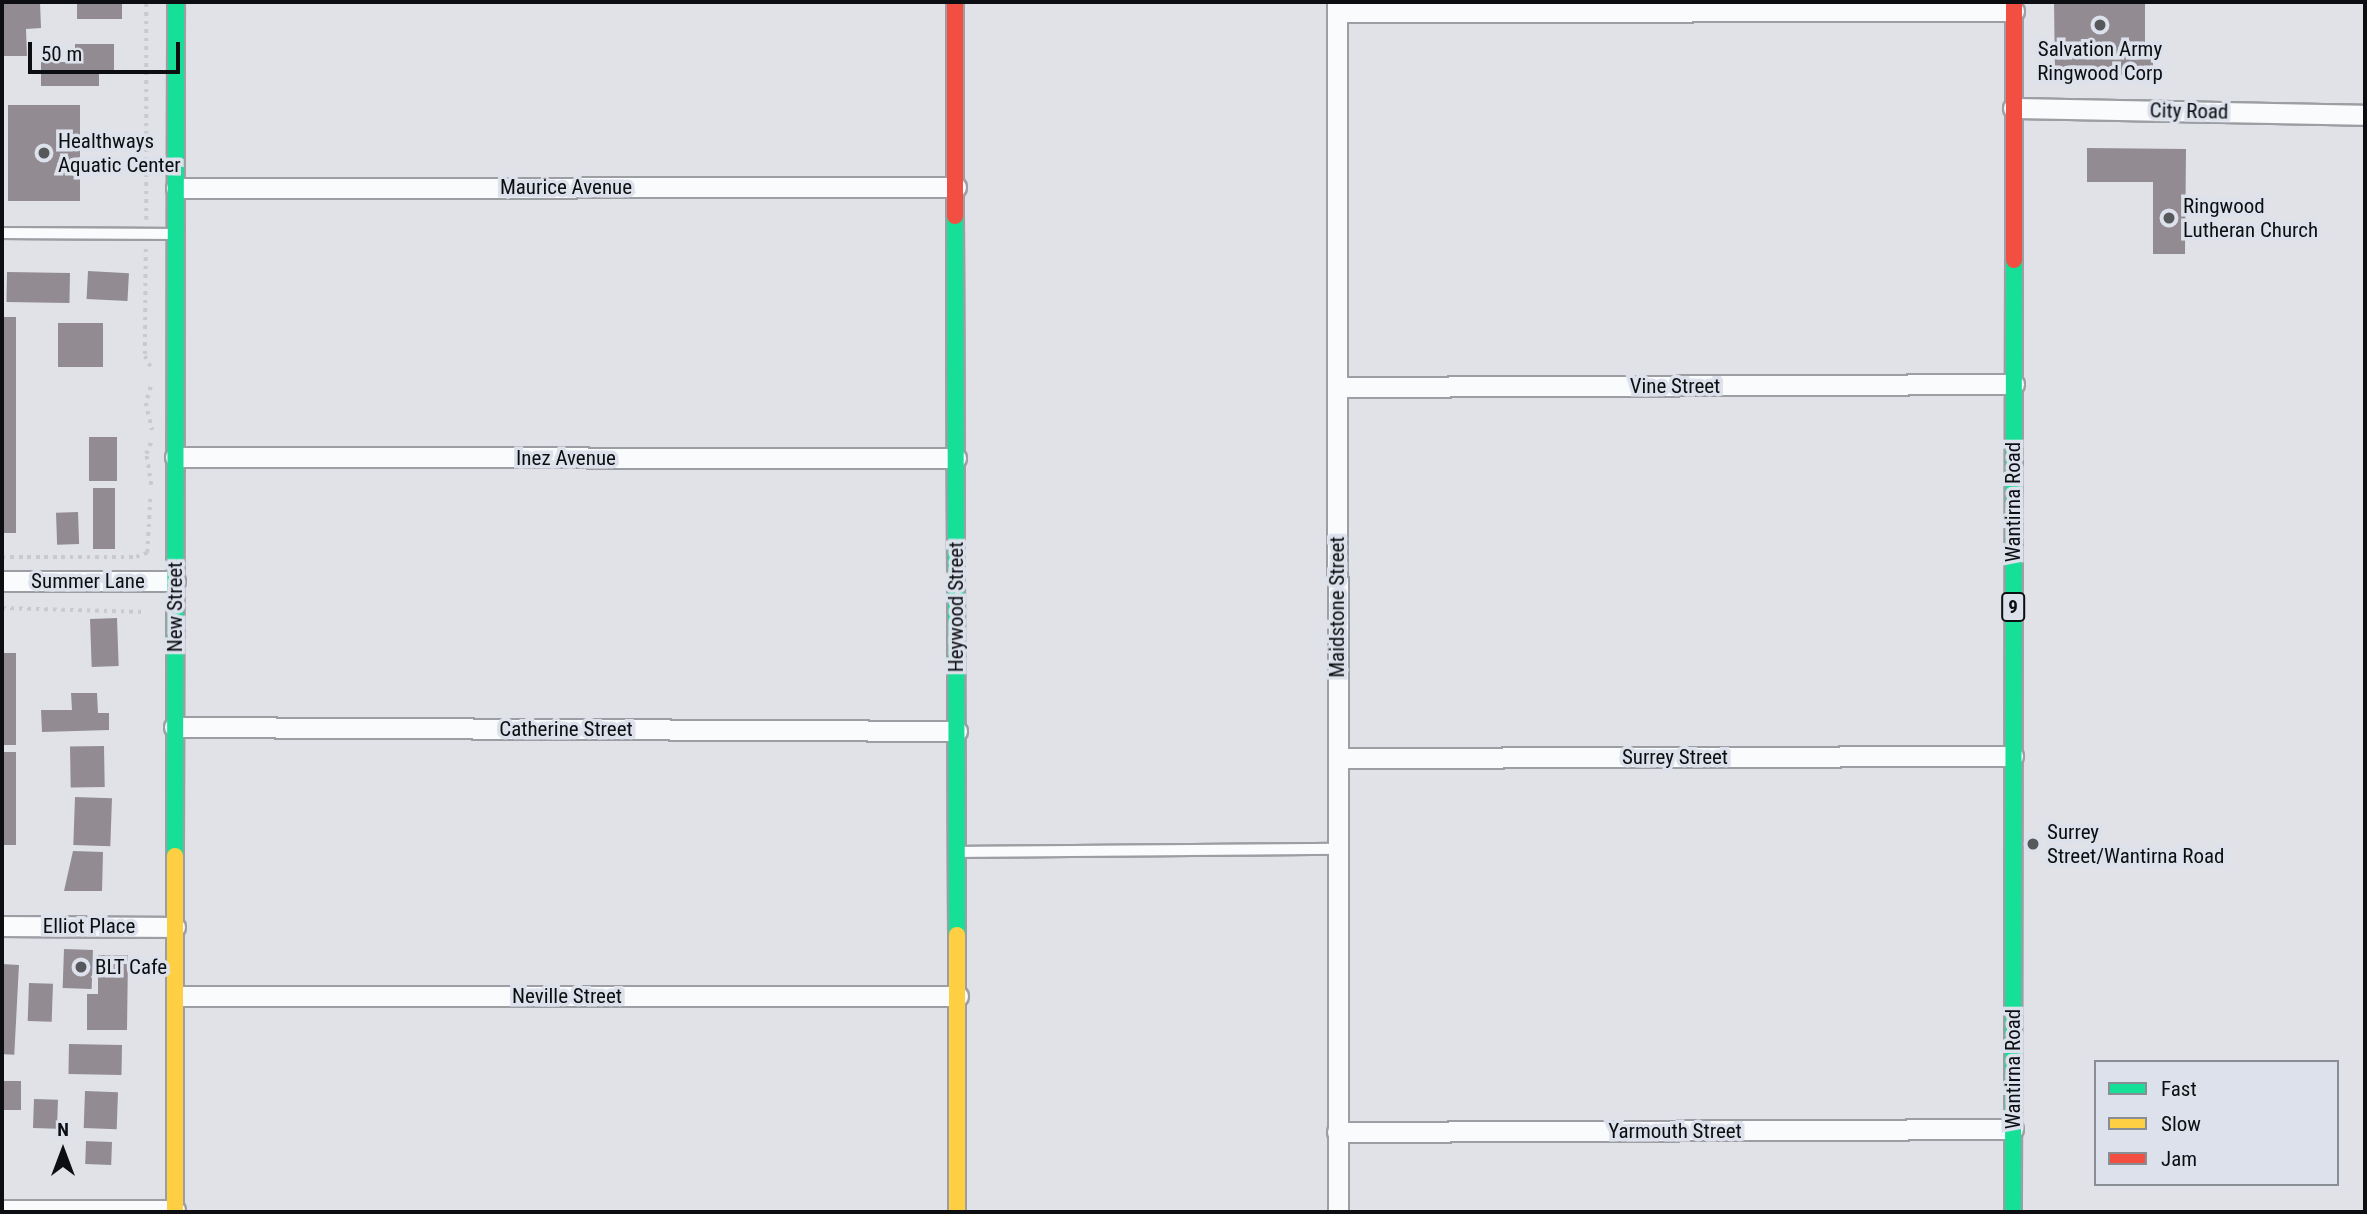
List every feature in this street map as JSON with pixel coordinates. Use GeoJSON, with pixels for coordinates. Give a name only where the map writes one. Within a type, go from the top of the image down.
{"type":"FeatureCollection","features":[{"type":"Feature","properties":{"kind":"street","name":"New Street"},"geometry":{"type":"LineString","coordinates":[[175,1211],[176,2]]}},
{"type":"Feature","properties":{"kind":"street","name":"Heywood Street"},"geometry":{"type":"LineString","coordinates":[[955,2],[957,1212]]}},
{"type":"Feature","properties":{"kind":"street"},"geometry":{"type":"LineString","coordinates":[[1338,7],[2014,7]]}},
{"type":"Feature","properties":{"kind":"street","name":"Maidstone Street"},"geometry":{"type":"LineString","coordinates":[[1338,7],[1338,1212]]}},
{"type":"Feature","properties":{"kind":"street","name":"Wantirna Road"},"geometry":{"type":"LineString","coordinates":[[2013,1212],[2014,7]]}},
{"type":"Feature","properties":{"kind":"street","name":"City Road"},"geometry":{"type":"LineString","coordinates":[[2013,108],[2365,115]]}},
{"type":"Feature","properties":{"kind":"street","name":"Maurice Avenue"},"geometry":{"type":"LineString","coordinates":[[176,188],[956,187]]}},
{"type":"Feature","properties":{"kind":"street","name":"Vine Street"},"geometry":{"type":"LineString","coordinates":[[1337,387],[2014,384]]}},
{"type":"Feature","properties":{"kind":"street","name":"Inez Avenue"},"geometry":{"type":"LineString","coordinates":[[175,457],[956,458]]}},
{"type":"Feature","properties":{"kind":"street","name":"Summer Lane"},"geometry":{"type":"LineString","coordinates":[[2,581],[175,581]]}},
{"type":"Feature","properties":{"kind":"street","name":"Catherine Street"},"geometry":{"type":"LineString","coordinates":[[174,727],[957,731]]}},
{"type":"Feature","properties":{"kind":"street","name":"Surrey Street"},"geometry":{"type":"LineString","coordinates":[[1338,758],[2013,756]]}},
{"type":"Feature","properties":{"kind":"street","name":"Elliot Place"},"geometry":{"type":"LineString","coordinates":[[2,926],[175,927]]}},
{"type":"Feature","properties":{"kind":"street","name":"Neville Street"},"geometry":{"type":"LineString","coordinates":[[176,996],[958,996]]}},
{"type":"Feature","properties":{"kind":"street","name":"Yarmouth Street"},"geometry":{"type":"LineString","coordinates":[[1337,1132],[2013,1129]]}},
{"type":"Feature","properties":{"kind":"street"},"geometry":{"type":"LineString","coordinates":[[2,1210],[175,1211]]}},
{"type":"Feature","properties":{"kind":"lane"},"geometry":{"type":"LineString","coordinates":[[2,233],[175,234]]}},
{"type":"Feature","properties":{"kind":"lane"},"geometry":{"type":"LineString","coordinates":[[957,852],[1337,849]]}},
{"type":"Feature","properties":{"kind":"path"},"geometry":{"type":"LineString","coordinates":[[2,557],[146,553],[152,369],[145,356],[146,2]]}},
{"type":"Feature","properties":{"kind":"path"},"geometry":{"type":"LineString","coordinates":[[2,608],[146,611]]}},
{"type":"Feature","properties":{"kind":"building"},"geometry":{"type":"Polygon","coordinates":[[[2,2],[40,2],[41,28],[26,29],[27,56],[2,56],[2,2]]]}},
{"type":"Feature","properties":{"kind":"building"},"geometry":{"type":"Polygon","coordinates":[[[77,2],[122,2],[122,19],[77,19],[77,2]]]}},
{"type":"Feature","properties":{"kind":"building","name":"Salvation Army Ringwood Corp"},"geometry":{"type":"Polygon","coordinates":[[[2054,2],[2145,2],[2145,49],[2153,49],[2153,75],[2055,75],[2054,2]]]}},
{"type":"Feature","properties":{"kind":"building"},"geometry":{"type":"Polygon","coordinates":[[[75,44],[114,44],[114,71],[99,71],[99,86],[41,86],[41,62],[75,62],[75,44]]]}},
{"type":"Feature","properties":{"kind":"building","name":"Healthways Aquatic Center"},"geometry":{"type":"Polygon","coordinates":[[[8,105],[80,105],[80,201],[8,201],[8,105]]]}},
{"type":"Feature","properties":{"kind":"building","name":"Ringwood Lutheran Church"},"geometry":{"type":"Polygon","coordinates":[[[2087,148],[2186,149],[2185,254],[2153,254],[2153,182],[2087,182],[2087,148]]]}},
{"type":"Feature","properties":{"kind":"building"},"geometry":{"type":"Polygon","coordinates":[[[88,271],[129,273],[127,301],[87,299],[88,271]]]}},
{"type":"Feature","properties":{"kind":"building"},"geometry":{"type":"Polygon","coordinates":[[[7,272],[70,273],[69,303],[6,302],[7,272]]]}},
{"type":"Feature","properties":{"kind":"building"},"geometry":{"type":"Polygon","coordinates":[[[2,317],[16,317],[16,533],[2,533],[2,317]]]}},
{"type":"Feature","properties":{"kind":"building"},"geometry":{"type":"Polygon","coordinates":[[[58,323],[103,323],[103,367],[58,367],[58,323]]]}},
{"type":"Feature","properties":{"kind":"building"},"geometry":{"type":"Polygon","coordinates":[[[89,437],[117,437],[117,481],[89,481],[89,437]]]}},
{"type":"Feature","properties":{"kind":"building"},"geometry":{"type":"Polygon","coordinates":[[[93,488],[115,488],[115,549],[93,549],[93,488]]]}},
{"type":"Feature","properties":{"kind":"building"},"geometry":{"type":"Polygon","coordinates":[[[78,512],[79,544],[57,545],[56,513],[78,512]]]}},
{"type":"Feature","properties":{"kind":"building"},"geometry":{"type":"Polygon","coordinates":[[[117,618],[119,666],[92,667],[90,619],[117,618]]]}},
{"type":"Feature","properties":{"kind":"building"},"geometry":{"type":"Polygon","coordinates":[[[2,653],[16,653],[16,745],[2,745],[2,653]]]}},
{"type":"Feature","properties":{"kind":"building"},"geometry":{"type":"Polygon","coordinates":[[[71,693],[97,693],[98,713],[109,713],[109,730],[42,732],[41,710],[72,710],[71,693]]]}},
{"type":"Feature","properties":{"kind":"building"},"geometry":{"type":"Polygon","coordinates":[[[104,746],[105,787],[71,788],[70,747],[104,746]]]}},
{"type":"Feature","properties":{"kind":"building"},"geometry":{"type":"Polygon","coordinates":[[[2,752],[16,752],[16,845],[2,845],[2,752]]]}},
{"type":"Feature","properties":{"kind":"building"},"geometry":{"type":"Polygon","coordinates":[[[75,797],[112,798],[110,846],[73,845],[75,797]]]}},
{"type":"Feature","properties":{"kind":"building"},"geometry":{"type":"Polygon","coordinates":[[[73,851],[103,852],[102,891],[64,891],[73,851]]]}},
{"type":"Feature","properties":{"kind":"building"},"geometry":{"type":"Polygon","coordinates":[[[64,949],[93,950],[92,989],[63,988],[64,949]]]}},
{"type":"Feature","properties":{"kind":"building"},"geometry":{"type":"Polygon","coordinates":[[[98,955],[128,955],[127,1030],[87,1030],[87,994],[98,994],[98,955]]]}},
{"type":"Feature","properties":{"kind":"building"},"geometry":{"type":"Polygon","coordinates":[[[2,964],[19,965],[14,1055],[2,1054],[2,964]]]}},
{"type":"Feature","properties":{"kind":"building"},"geometry":{"type":"Polygon","coordinates":[[[29,983],[53,984],[52,1022],[28,1021],[29,983]]]}},
{"type":"Feature","properties":{"kind":"building"},"geometry":{"type":"Polygon","coordinates":[[[69,1044],[122,1045],[121,1075],[68,1074],[69,1044]]]}},
{"type":"Feature","properties":{"kind":"building"},"geometry":{"type":"Polygon","coordinates":[[[2,1081],[21,1081],[21,1110],[2,1110],[2,1081]]]}},
{"type":"Feature","properties":{"kind":"building"},"geometry":{"type":"Polygon","coordinates":[[[85,1091],[118,1092],[117,1129],[84,1128],[85,1091]]]}},
{"type":"Feature","properties":{"kind":"building"},"geometry":{"type":"Polygon","coordinates":[[[34,1099],[58,1100],[57,1129],[33,1128],[34,1099]]]}},
{"type":"Feature","properties":{"kind":"building"},"geometry":{"type":"Polygon","coordinates":[[[86,1141],[112,1142],[111,1165],[85,1164],[86,1141]]]}},
{"type":"Feature","properties":{"kind":"traffic: fast"},"geometry":{"type":"LineString","coordinates":[[175,856],[176,2]]}},
{"type":"Feature","properties":{"kind":"traffic: fast"},"geometry":{"type":"LineString","coordinates":[[955,216],[957,935]]}},
{"type":"Feature","properties":{"kind":"traffic: fast"},"geometry":{"type":"LineString","coordinates":[[2013,1212],[2014,260]]}},
{"type":"Feature","properties":{"kind":"traffic: slow"},"geometry":{"type":"LineString","coordinates":[[175,856],[175,1212]]}},
{"type":"Feature","properties":{"kind":"traffic: slow"},"geometry":{"type":"LineString","coordinates":[[957,935],[957,1212]]}},
{"type":"Feature","properties":{"kind":"traffic: jam"},"geometry":{"type":"LineString","coordinates":[[955,2],[955,216]]}},
{"type":"Feature","properties":{"kind":"traffic: jam"},"geometry":{"type":"LineString","coordinates":[[2014,2],[2014,260]]}},
{"type":"Feature","properties":{"kind":"place","name":"Salvation Army Ringwood Corp"},"geometry":{"type":"Point","coordinates":[2100,25]}},
{"type":"Feature","properties":{"kind":"place","name":"Healthways Aquatic Center"},"geometry":{"type":"Point","coordinates":[44,153]}},
{"type":"Feature","properties":{"kind":"place","name":"Ringwood Lutheran Church"},"geometry":{"type":"Point","coordinates":[2169,218]}},
{"type":"Feature","properties":{"kind":"place","name":"Surrey Street/Wantirna Road"},"geometry":{"type":"Point","coordinates":[2033,844]}},
{"type":"Feature","properties":{"kind":"place","name":"BLT Cafe"},"geometry":{"type":"Point","coordinates":[81,967]}}]}
